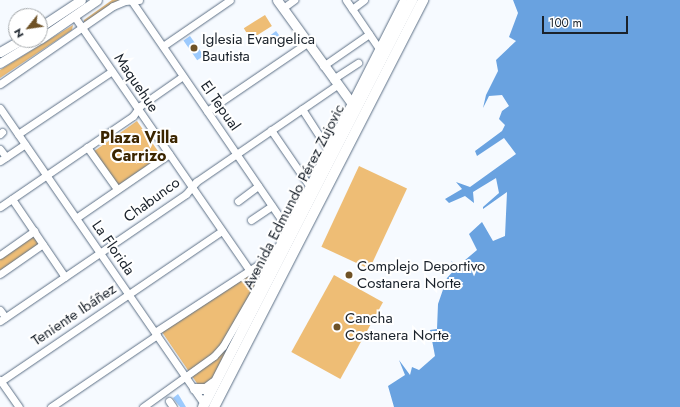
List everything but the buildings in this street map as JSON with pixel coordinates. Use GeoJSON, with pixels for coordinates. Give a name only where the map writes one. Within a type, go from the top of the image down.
{"type":"FeatureCollection","features":[{"type":"Feature","properties":{"kind":"highway","name":"Avenida Edmundo Pérez Zujovic"},"geometry":{"type":"LineString","coordinates":[[207,406],[216,382],[412,0]]}},
{"type":"Feature","properties":{"kind":"highway","name":"Avenida Edmundo Pérez Zujovic"},"geometry":{"type":"LineString","coordinates":[[207,406],[423,0]]}},
{"type":"Feature","properties":{"kind":"highway"},"geometry":{"type":"LineString","coordinates":[[194,389],[206,389],[216,382]]}},
{"type":"Feature","properties":{"kind":"main road"},"geometry":{"type":"LineString","coordinates":[[48,22],[81,0]]}},
{"type":"Feature","properties":{"kind":"main road"},"geometry":{"type":"LineString","coordinates":[[48,33],[97,0]]}},
{"type":"Feature","properties":{"kind":"main road"},"geometry":{"type":"LineString","coordinates":[[277,0],[323,66],[350,101]]}},
{"type":"Feature","properties":{"kind":"main road"},"geometry":{"type":"LineString","coordinates":[[0,63],[24,48]]}},
{"type":"Feature","properties":{"kind":"street","name":"El Tepual"},"geometry":{"type":"LineString","coordinates":[[131,0],[287,228]]}},
{"type":"Feature","properties":{"kind":"street"},"geometry":{"type":"LineString","coordinates":[[0,84],[119,3],[139,0]]}},
{"type":"Feature","properties":{"kind":"street"},"geometry":{"type":"LineString","coordinates":[[163,46],[230,0]]}},
{"type":"Feature","properties":{"kind":"street"},"geometry":{"type":"LineString","coordinates":[[283,8],[294,0]]}},
{"type":"Feature","properties":{"kind":"street"},"geometry":{"type":"LineString","coordinates":[[346,0],[378,47]]}},
{"type":"Feature","properties":{"kind":"street"},"geometry":{"type":"LineString","coordinates":[[352,9],[364,0]]}},
{"type":"Feature","properties":{"kind":"street","name":"Avenida Edmundo Pérez Zujovic"},"geometry":{"type":"LineString","coordinates":[[142,407],[220,350],[259,284],[350,101],[403,0]]}},
{"type":"Feature","properties":{"kind":"street","name":"Maquehue"},"geometry":{"type":"LineString","coordinates":[[74,16],[259,284]]}},
{"type":"Feature","properties":{"kind":"street"},"geometry":{"type":"LineString","coordinates":[[323,66],[369,34]]}},
{"type":"Feature","properties":{"kind":"street"},"geometry":{"type":"LineString","coordinates":[[207,111],[307,43]]}},
{"type":"Feature","properties":{"kind":"street","name":"Chabunco"},"geometry":{"type":"LineString","coordinates":[[3,319],[186,194],[192,187],[237,153],[302,109],[358,63]]}},
{"type":"Feature","properties":{"kind":"street"},"geometry":{"type":"LineString","coordinates":[[18,134],[112,71]]}},
{"type":"Feature","properties":{"kind":"street"},"geometry":{"type":"LineString","coordinates":[[0,207],[133,116],[138,109],[183,76]]}},
{"type":"Feature","properties":{"kind":"street","name":"La Florida"},"geometry":{"type":"LineString","coordinates":[[0,108],[207,406]]}},
{"type":"Feature","properties":{"kind":"street"},"geometry":{"type":"LineString","coordinates":[[302,109],[327,148]]}},
{"type":"Feature","properties":{"kind":"street"},"geometry":{"type":"LineString","coordinates":[[271,130],[308,184]]}},
{"type":"Feature","properties":{"kind":"street"},"geometry":{"type":"LineString","coordinates":[[0,149],[3,159],[25,144]]}},
{"type":"Feature","properties":{"kind":"street"},"geometry":{"type":"LineString","coordinates":[[87,147],[117,189]]}},
{"type":"Feature","properties":{"kind":"street"},"geometry":{"type":"LineString","coordinates":[[76,218],[169,154]]}},
{"type":"Feature","properties":{"kind":"street"},"geometry":{"type":"LineString","coordinates":[[238,201],[258,186]]}},
{"type":"Feature","properties":{"kind":"street"},"geometry":{"type":"LineString","coordinates":[[12,199],[65,277]]}},
{"type":"Feature","properties":{"kind":"street"},"geometry":{"type":"LineString","coordinates":[[251,220],[272,206]]}},
{"type":"Feature","properties":{"kind":"street"},"geometry":{"type":"LineString","coordinates":[[0,255],[34,231]]}},
{"type":"Feature","properties":{"kind":"street","name":"Teniente Ibáñez"},"geometry":{"type":"LineString","coordinates":[[0,381],[222,231]]}},
{"type":"Feature","properties":{"kind":"street"},"geometry":{"type":"LineString","coordinates":[[0,274],[43,244]]}},
{"type":"Feature","properties":{"kind":"street"},"geometry":{"type":"LineString","coordinates":[[52,407],[248,269],[267,261],[278,245]]}},
{"type":"Feature","properties":{"kind":"street"},"geometry":{"type":"LineString","coordinates":[[0,310],[3,319]]}},
{"type":"Feature","properties":{"kind":"street"},"geometry":{"type":"LineString","coordinates":[[0,381],[19,407]]}},
{"type":"Feature","properties":{"kind":"shaded area"},"geometry":{"type":"Polygon","coordinates":[[[112,0],[123,0],[84,23],[84,20],[112,0]]]}},
{"type":"Feature","properties":{"kind":"shaded area"},"geometry":{"type":"Polygon","coordinates":[[[265,15],[272,26],[251,39],[244,28],[265,15]]]}},
{"type":"Feature","properties":{"kind":"shaded area"},"geometry":{"type":"Polygon","coordinates":[[[73,25],[72,30],[48,46],[48,40],[73,25]]]}},
{"type":"Feature","properties":{"kind":"shaded area"},"geometry":{"type":"Polygon","coordinates":[[[36,48],[45,48],[0,78],[0,70],[36,48]]]}},
{"type":"Feature","properties":{"kind":"shaded area","name":"Plaza Villa Carrizo"},"geometry":{"type":"Polygon","coordinates":[[[137,121],[161,155],[118,186],[94,151],[137,121]]]}},
{"type":"Feature","properties":{"kind":"shaded area"},"geometry":{"type":"Polygon","coordinates":[[[359,166],[407,188],[369,269],[321,247],[359,166]]]}},
{"type":"Feature","properties":{"kind":"shaded area"},"geometry":{"type":"Polygon","coordinates":[[[34,234],[41,244],[0,271],[0,257],[34,234]]]}},
{"type":"Feature","properties":{"kind":"shaded area","name":"Cancha Costanera Norte"},"geometry":{"type":"Polygon","coordinates":[[[334,275],[383,302],[340,379],[291,352],[334,275]]]}},
{"type":"Feature","properties":{"kind":"shaded area"},"geometry":{"type":"Polygon","coordinates":[[[248,276],[255,284],[210,407],[206,407],[209,401],[162,332],[248,276]]]}},
{"type":"Feature","properties":{"kind":"water"},"geometry":{"type":"Polygon","coordinates":[[[513,0],[680,0],[680,407],[394,407],[388,386],[405,375],[399,360],[410,375],[412,367],[419,370],[435,356],[430,330],[437,329],[438,304],[447,278],[456,268],[451,261],[458,266],[477,250],[469,234],[482,222],[493,241],[505,236],[507,192],[483,209],[483,207],[499,193],[496,178],[473,192],[474,203],[465,196],[449,203],[445,199],[462,189],[456,182],[470,187],[516,154],[504,138],[477,156],[475,151],[502,131],[505,125],[499,119],[502,111],[509,106],[502,95],[489,96],[483,108],[486,95],[498,71],[496,60],[516,41],[509,37],[518,13],[513,0]]]}},
{"type":"Feature","properties":{"kind":"place","name":"Iglesia Evangelica Bautista"},"geometry":{"type":"Point","coordinates":[194,48]}},
{"type":"Feature","properties":{"kind":"place","name":"Complejo Deportivo Costanera Norte"},"geometry":{"type":"Point","coordinates":[349,275]}},
{"type":"Feature","properties":{"kind":"place","name":"Cancha Costanera Norte"},"geometry":{"type":"Point","coordinates":[337,327]}},
{"type":"Feature","properties":{"kind":"district","name":"Plaza Villa Carrizo"},"geometry":{"type":"Point","coordinates":[139,147]}}]}
